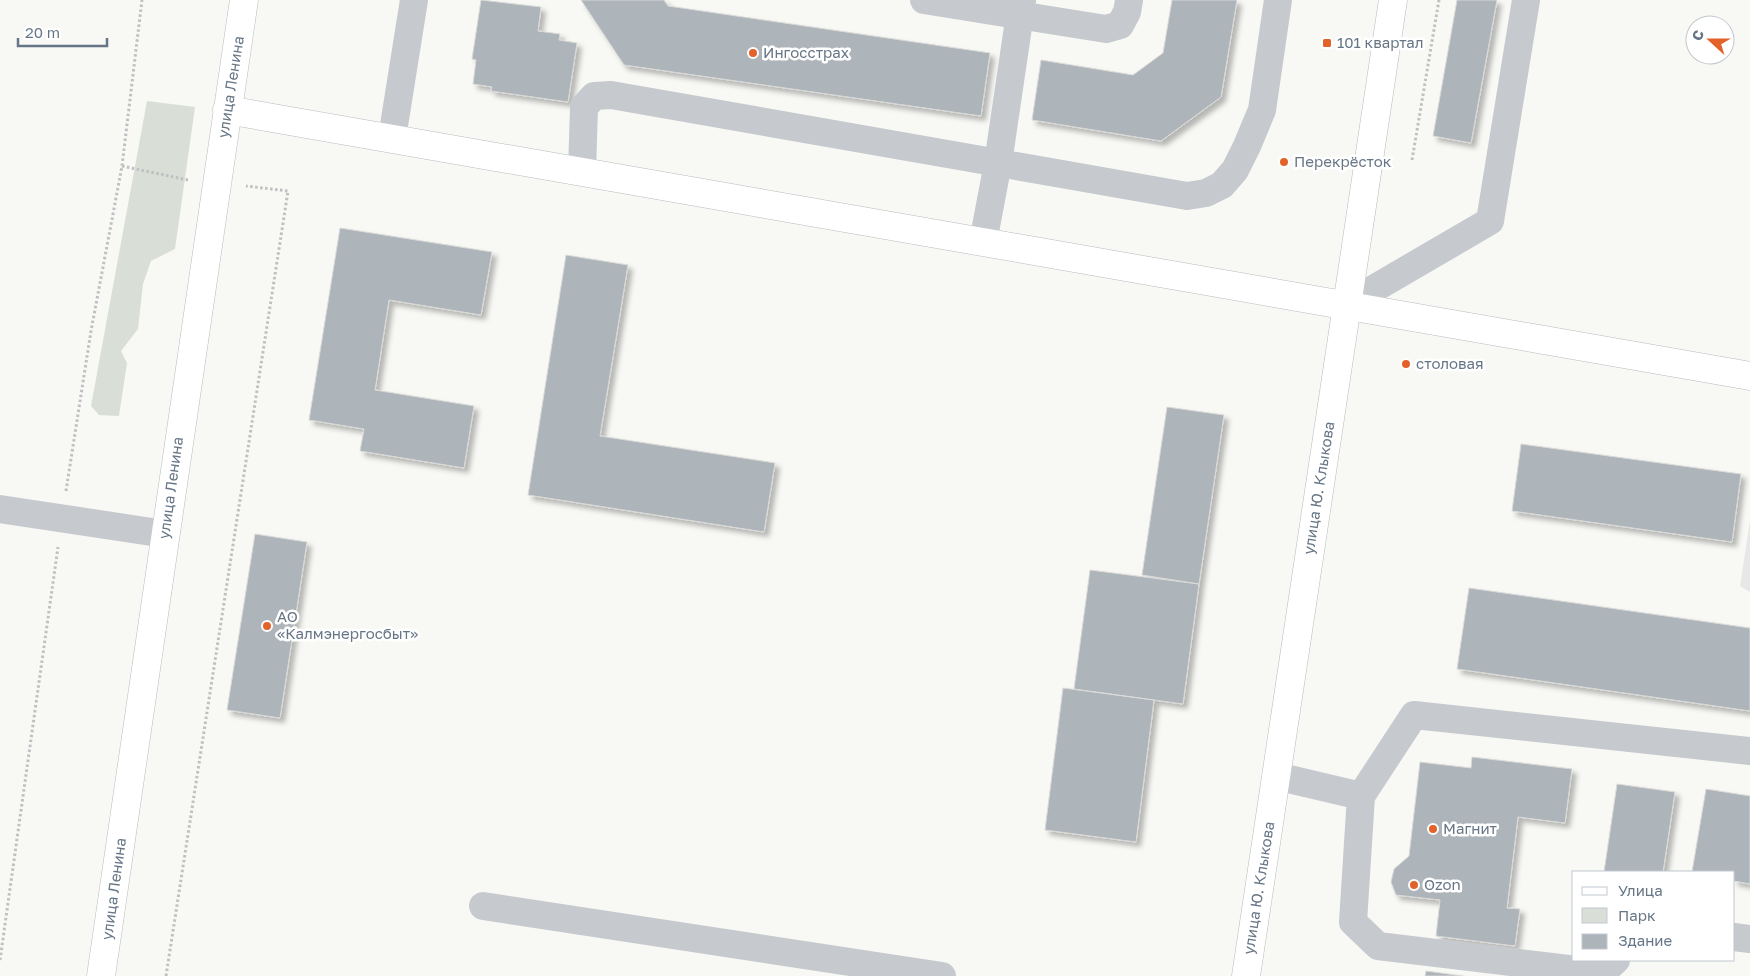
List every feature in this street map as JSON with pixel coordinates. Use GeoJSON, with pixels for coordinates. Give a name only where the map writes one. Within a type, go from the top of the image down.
{"type":"FeatureCollection","features":[{"type":"Feature","properties":{"kind":"main road","name":"улица Ленина"},"geometry":{"type":"LineString","coordinates":[[101,976],[164,534],[244,0]]}},
{"type":"Feature","properties":{"kind":"main road","name":"улица Ю. Клыкова"},"geometry":{"type":"LineString","coordinates":[[1246,976],[1393,0]]}},
{"type":"Feature","properties":{"kind":"main road"},"geometry":{"type":"LineString","coordinates":[[227,110],[1750,376]]}},
{"type":"Feature","properties":{"kind":"street"},"geometry":{"type":"LineString","coordinates":[[392,138],[414,0]]}},
{"type":"Feature","properties":{"kind":"street"},"geometry":{"type":"LineString","coordinates":[[924,0],[1021,7],[1106,29],[1120,25],[1127,12],[1129,0]]}},
{"type":"Feature","properties":{"kind":"street"},"geometry":{"type":"LineString","coordinates":[[582,172],[584,108],[594,96],[603,95],[1187,196],[1206,192],[1222,185],[1235,170],[1262,110],[1278,0]]}},
{"type":"Feature","properties":{"kind":"street"},"geometry":{"type":"LineString","coordinates":[[1346,305],[1490,221],[1526,0]]}},
{"type":"Feature","properties":{"kind":"street"},"geometry":{"type":"LineString","coordinates":[[983,242],[998,163],[1021,7]]}},
{"type":"Feature","properties":{"kind":"street"},"geometry":{"type":"LineString","coordinates":[[0,509],[164,534]]}},
{"type":"Feature","properties":{"kind":"street"},"geometry":{"type":"LineString","coordinates":[[1615,961],[1602,973],[1378,946],[1353,922],[1361,796],[1414,715],[1750,751]]}},
{"type":"Feature","properties":{"kind":"street"},"geometry":{"type":"LineString","coordinates":[[1276,776],[1361,796]]}},
{"type":"Feature","properties":{"kind":"street"},"geometry":{"type":"LineString","coordinates":[[483,906],[942,976]]}},
{"type":"Feature","properties":{"kind":"street"},"geometry":{"type":"LineString","coordinates":[[1735,937],[1750,939]]}},
{"type":"Feature","properties":{"kind":"path"},"geometry":{"type":"LineString","coordinates":[[0,960],[62,519],[91,331],[122,166],[142,0]]}},
{"type":"Feature","properties":{"kind":"path"},"geometry":{"type":"LineString","coordinates":[[1412,160],[1439,0]]}},
{"type":"Feature","properties":{"kind":"path"},"geometry":{"type":"LineString","coordinates":[[122,166],[191,180]]}},
{"type":"Feature","properties":{"kind":"path"},"geometry":{"type":"LineString","coordinates":[[166,976],[288,191],[246,186]]}},
{"type":"Feature","properties":{"kind":"shaded area"},"geometry":{"type":"Polygon","coordinates":[[[1750,521],[1750,592],[1740,586],[1750,521]]]}},
{"type":"Feature","properties":{"kind":"green space"},"geometry":{"type":"Polygon","coordinates":[[[147,101],[195,107],[175,249],[151,261],[143,284],[138,329],[121,351],[127,363],[119,416],[99,415],[91,406],[147,101]]]}},
{"type":"Feature","properties":{"kind":"building"},"geometry":{"type":"Polygon","coordinates":[[[481,0],[541,7],[538,31],[560,34],[559,40],[577,43],[568,102],[491,91],[492,87],[473,84],[476,60],[472,59],[481,0]]]}},
{"type":"Feature","properties":{"kind":"building"},"geometry":{"type":"Polygon","coordinates":[[[581,0],[664,0],[668,6],[990,53],[981,116],[624,65],[581,0]]]}},
{"type":"Feature","properties":{"kind":"building"},"geometry":{"type":"Polygon","coordinates":[[[1172,0],[1237,0],[1221,97],[1161,141],[1032,120],[1041,60],[1133,75],[1163,53],[1172,0]]]}},
{"type":"Feature","properties":{"kind":"building"},"geometry":{"type":"Polygon","coordinates":[[[1457,0],[1497,0],[1471,143],[1433,136],[1457,0]]]}},
{"type":"Feature","properties":{"kind":"building"},"geometry":{"type":"Polygon","coordinates":[[[340,228],[492,252],[481,315],[389,300],[375,390],[474,406],[464,468],[360,451],[364,429],[309,420],[340,228]]]}},
{"type":"Feature","properties":{"kind":"building"},"geometry":{"type":"Polygon","coordinates":[[[566,255],[628,265],[600,436],[775,463],[764,532],[528,495],[566,255]]]}},
{"type":"Feature","properties":{"kind":"building"},"geometry":{"type":"Polygon","coordinates":[[[1167,407],[1224,415],[1199,584],[1142,575],[1167,407]]]}},
{"type":"Feature","properties":{"kind":"building"},"geometry":{"type":"Polygon","coordinates":[[[1521,444],[1741,474],[1732,542],[1512,511],[1521,444]]]}},
{"type":"Feature","properties":{"kind":"building","name":"АО «Калмэнергосбыт»"},"geometry":{"type":"Polygon","coordinates":[[[255,534],[307,542],[280,718],[227,710],[255,534]]]}},
{"type":"Feature","properties":{"kind":"building"},"geometry":{"type":"Polygon","coordinates":[[[1090,570],[1199,584],[1183,704],[1074,689],[1090,570]]]}},
{"type":"Feature","properties":{"kind":"building"},"geometry":{"type":"Polygon","coordinates":[[[1469,588],[1750,628],[1750,711],[1457,669],[1469,588]]]}},
{"type":"Feature","properties":{"kind":"building"},"geometry":{"type":"Polygon","coordinates":[[[1063,688],[1154,700],[1136,842],[1045,830],[1063,688]]]}},
{"type":"Feature","properties":{"kind":"building"},"geometry":{"type":"Polygon","coordinates":[[[1472,757],[1572,769],[1565,823],[1518,817],[1507,908],[1520,909],[1515,946],[1436,936],[1440,900],[1396,895],[1391,882],[1394,869],[1409,856],[1420,762],[1471,768],[1472,757]]]}},
{"type":"Feature","properties":{"kind":"building"},"geometry":{"type":"Polygon","coordinates":[[[1617,784],[1675,792],[1663,871],[1604,871],[1617,784]]]}},
{"type":"Feature","properties":{"kind":"building"},"geometry":{"type":"Polygon","coordinates":[[[1706,789],[1750,796],[1750,884],[1735,881],[1735,871],[1692,871],[1706,789]]]}},
{"type":"Feature","properties":{"kind":"building"},"geometry":{"type":"Polygon","coordinates":[[[1426,971],[1463,976],[1425,976],[1426,971]]]}},
{"type":"Feature","properties":{"kind":"place","name":"101 квартал"},"geometry":{"type":"Point","coordinates":[1327,43]}},
{"type":"Feature","properties":{"kind":"place","name":"Ингосстрах"},"geometry":{"type":"Point","coordinates":[753,53]}},
{"type":"Feature","properties":{"kind":"place","name":"Перекрёсток"},"geometry":{"type":"Point","coordinates":[1284,162]}},
{"type":"Feature","properties":{"kind":"place","name":"столовая"},"geometry":{"type":"Point","coordinates":[1406,364]}},
{"type":"Feature","properties":{"kind":"place","name":"АО «Калмэнергосбыт»"},"geometry":{"type":"Point","coordinates":[267,626]}},
{"type":"Feature","properties":{"kind":"place","name":"Магнит"},"geometry":{"type":"Point","coordinates":[1433,829]}},
{"type":"Feature","properties":{"kind":"place","name":"Ozon"},"geometry":{"type":"Point","coordinates":[1414,885]}}]}
